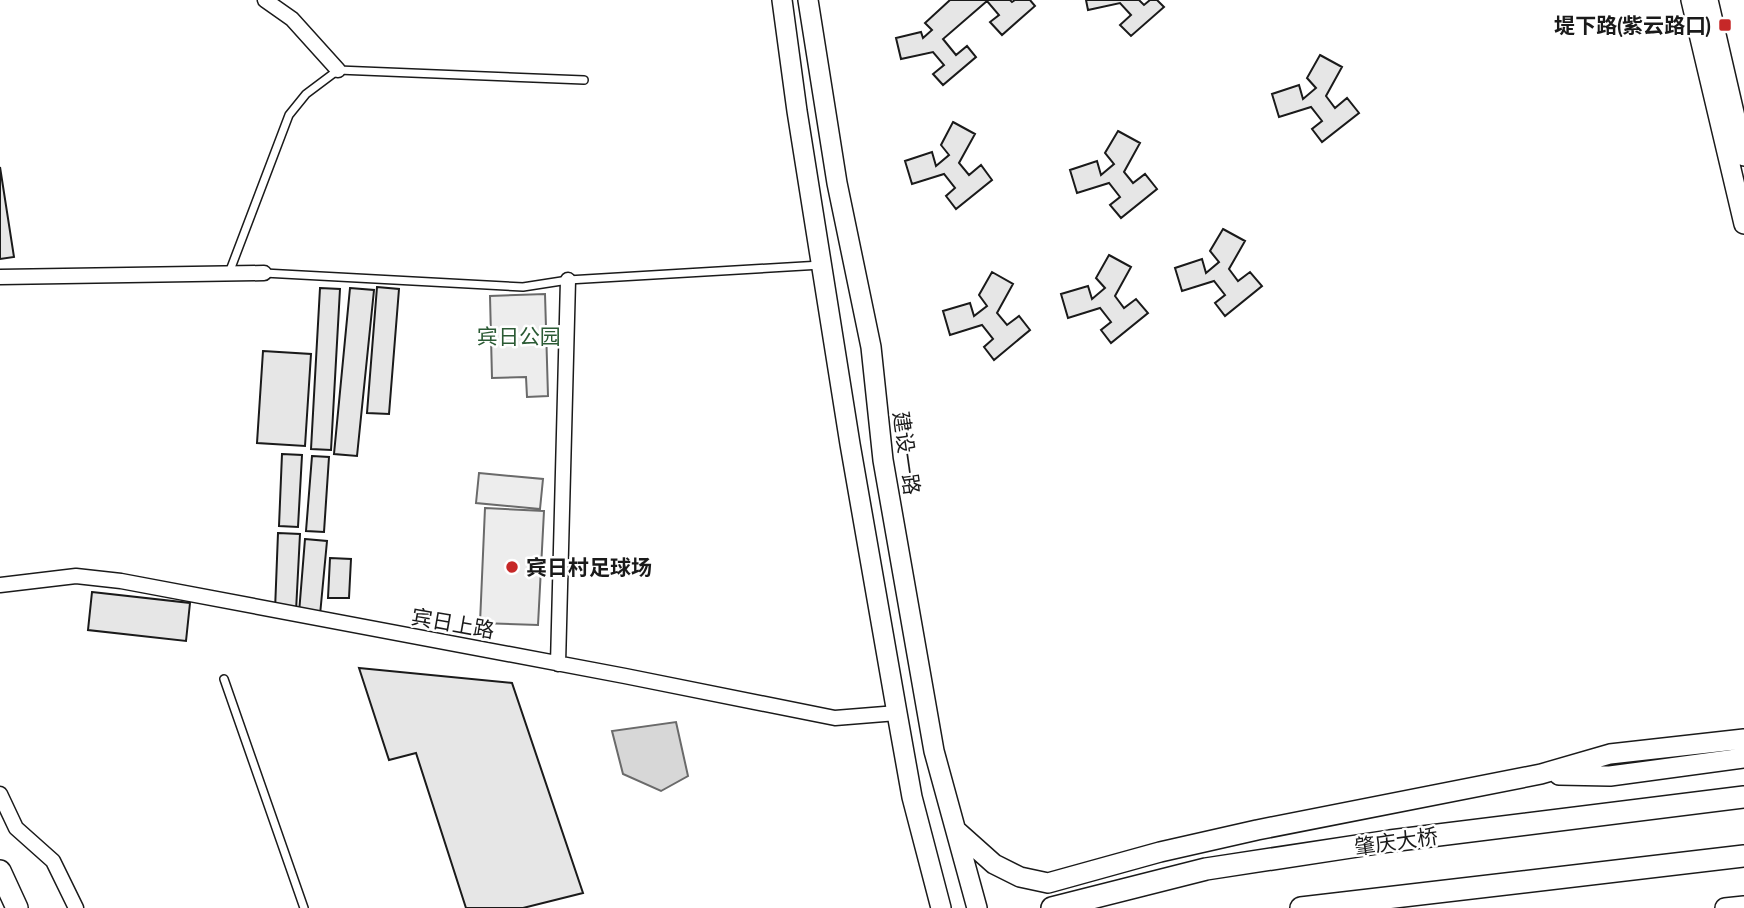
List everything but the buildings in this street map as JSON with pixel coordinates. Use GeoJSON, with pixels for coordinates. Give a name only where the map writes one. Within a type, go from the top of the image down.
{"type":"FeatureCollection","features":[{"type":"Feature","properties":{"kind":"main road"},"geometry":{"type":"LineString","coordinates":[[782,0],[821,265],[897,713],[912,797],[941,908]]}},
{"type":"Feature","properties":{"kind":"main road","name":"建设一路"},"geometry":{"type":"LineString","coordinates":[[808,0],[837,183],[872,347],[883,460],[934,751],[976,908]]}},
{"type":"Feature","properties":{"kind":"main road"},"geometry":{"type":"LineString","coordinates":[[1691,0],[1744,224]]}},
{"type":"Feature","properties":{"kind":"main road"},"geometry":{"type":"LineString","coordinates":[[1708,0],[1744,156]]}},
{"type":"Feature","properties":{"kind":"main road"},"geometry":{"type":"LineString","coordinates":[[957,831],[994,864],[1020,877],[1048,883],[1160,852],[1541,775],[1610,754],[1744,739]]}},
{"type":"Feature","properties":{"kind":"main road"},"geometry":{"type":"LineString","coordinates":[[1541,775],[1610,776],[1744,758]]}},
{"type":"Feature","properties":{"kind":"main road","name":"肇庆大桥"},"geometry":{"type":"LineString","coordinates":[[1052,908],[1206,869],[1390,841],[1744,797]]}},
{"type":"Feature","properties":{"kind":"main road"},"geometry":{"type":"LineString","coordinates":[[1301,908],[1744,856]]}},
{"type":"Feature","properties":{"kind":"main road"},"geometry":{"type":"LineString","coordinates":[[0,871],[17,908]]}},
{"type":"Feature","properties":{"kind":"main road"},"geometry":{"type":"LineString","coordinates":[[1725,908],[1744,906]]}},
{"type":"Feature","properties":{"kind":"street"},"geometry":{"type":"LineString","coordinates":[[265,0],[292,19],[338,70]]}},
{"type":"Feature","properties":{"kind":"street"},"geometry":{"type":"LineString","coordinates":[[0,277],[264,273]]}},
{"type":"Feature","properties":{"kind":"street"},"geometry":{"type":"LineString","coordinates":[[558,664],[568,280]]}},
{"type":"Feature","properties":{"kind":"street","name":"宾日上路"},"geometry":{"type":"LineString","coordinates":[[0,585],[76,576],[121,581],[835,718],[897,713]]}},
{"type":"Feature","properties":{"kind":"street"},"geometry":{"type":"LineString","coordinates":[[0,794],[16,828],[53,861],[76,908]]}},
{"type":"Feature","properties":{"kind":"lane"},"geometry":{"type":"LineString","coordinates":[[229,274],[289,115],[306,94],[338,70],[584,80]]}},
{"type":"Feature","properties":{"kind":"lane"},"geometry":{"type":"LineString","coordinates":[[264,273],[523,287],[568,280],[821,265]]}},
{"type":"Feature","properties":{"kind":"lane"},"geometry":{"type":"LineString","coordinates":[[225,679],[304,908]]}},
{"type":"Feature","properties":{"kind":"shaded area","name":"宾日公园"},"geometry":{"type":"Polygon","coordinates":[[[545,294],[548,396],[527,397],[526,377],[492,378],[490,296],[545,294]]]}},
{"type":"Feature","properties":{"kind":"shaded area"},"geometry":{"type":"Polygon","coordinates":[[[479,473],[543,479],[540,509],[476,503],[479,473]]]}},
{"type":"Feature","properties":{"kind":"shaded area","name":"宾日村足球场"},"geometry":{"type":"Polygon","coordinates":[[[485,508],[544,511],[538,625],[480,623],[485,508]]]}},
{"type":"Feature","properties":{"kind":"shaded area"},"geometry":{"type":"Polygon","coordinates":[[[676,722],[688,776],[661,791],[623,774],[612,731],[676,722]]]}},
{"type":"Feature","properties":{"kind":"place","name":"堤下路(紫云路口)"},"geometry":{"type":"Point","coordinates":[1725,25]}},
{"type":"Feature","properties":{"kind":"place","name":"宾日村足球场"},"geometry":{"type":"Point","coordinates":[512,567]}}]}
